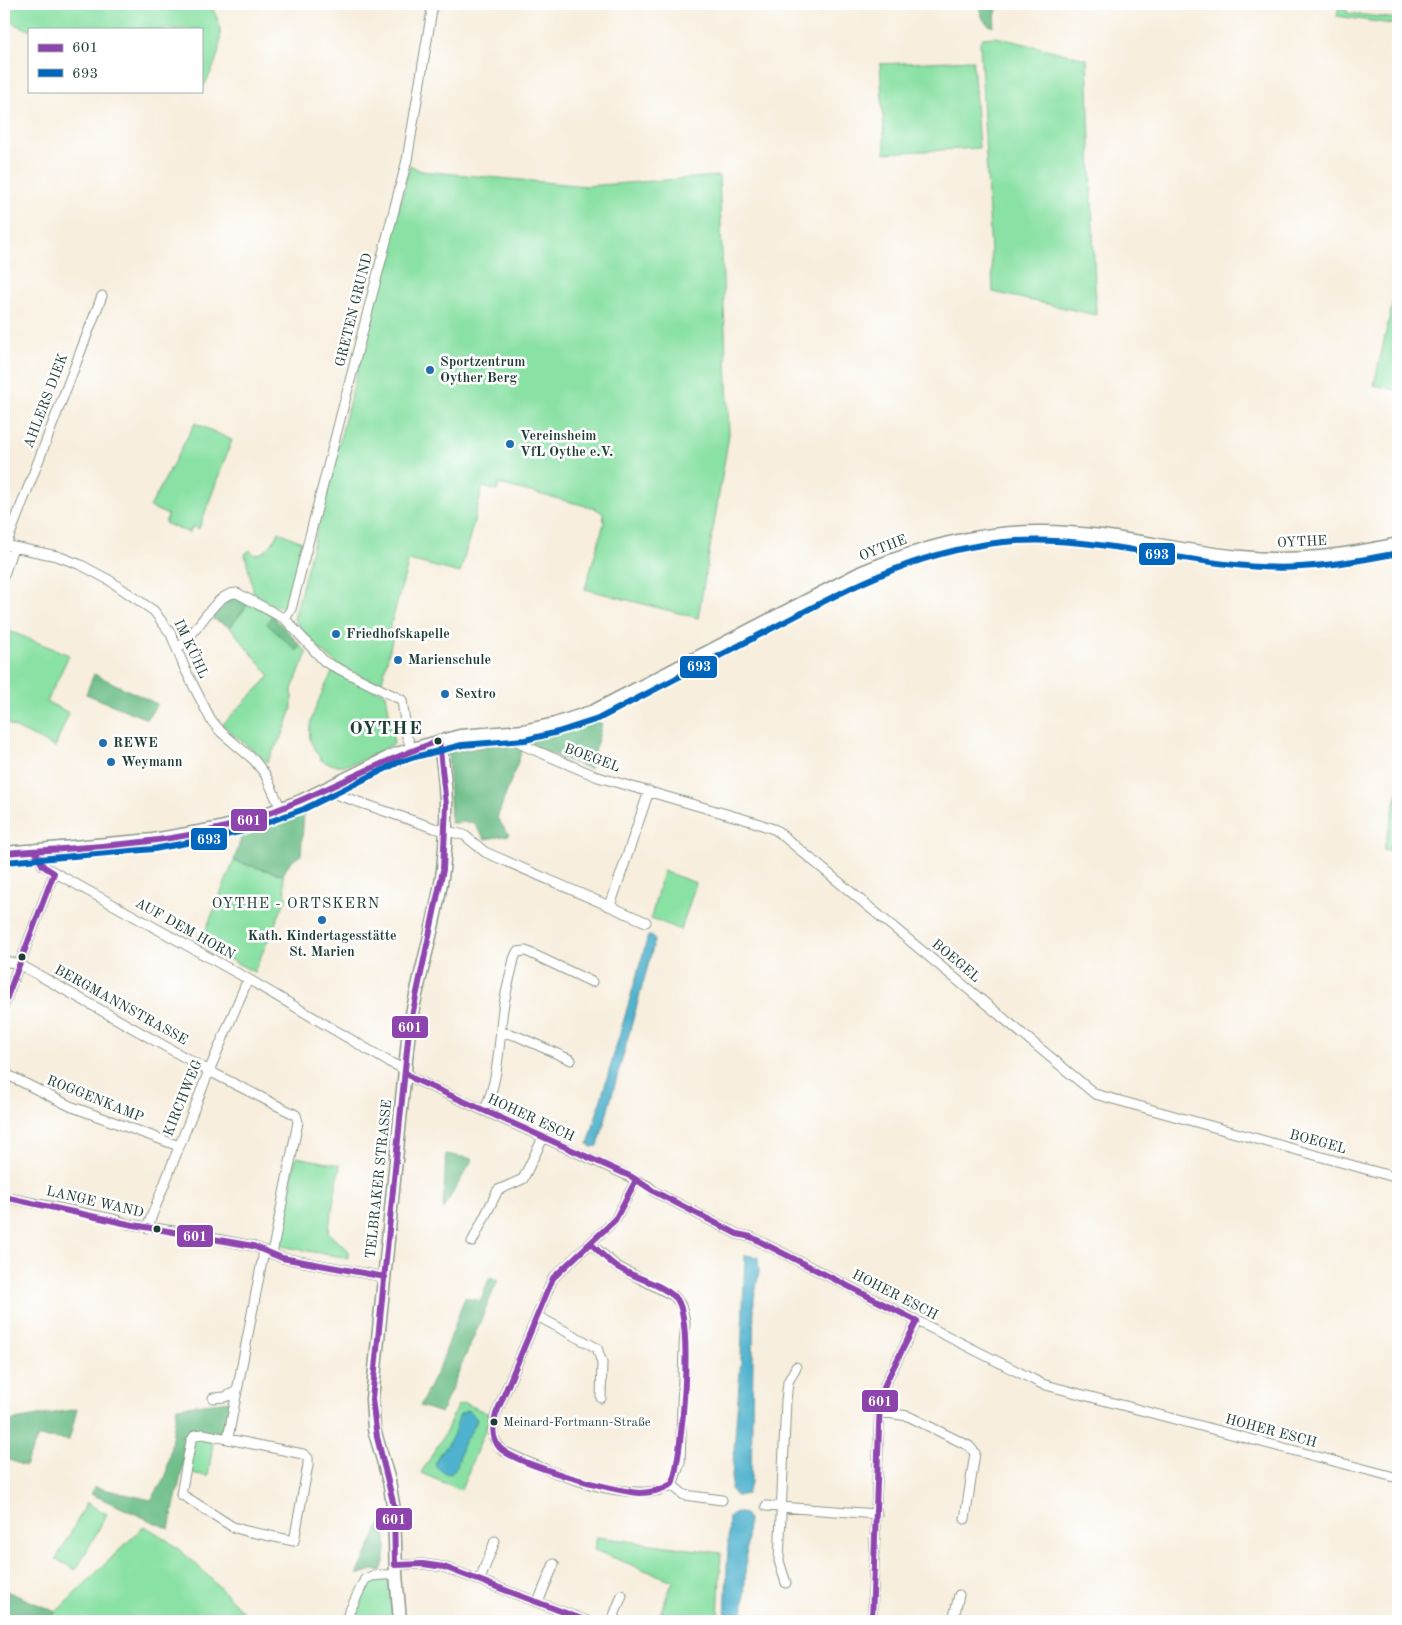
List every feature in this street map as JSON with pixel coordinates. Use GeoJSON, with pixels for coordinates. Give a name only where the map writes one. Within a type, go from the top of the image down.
{"type":"FeatureCollection","features":[{"type":"Feature","properties":{"kind":"main road","name":"OYTHE"},"geometry":{"type":"LineString","coordinates":[[4,853],[182,836],[244,822],[281,809],[412,749],[460,736],[514,732],[556,724],[594,711],[862,572],[903,556],[943,544],[998,534],[1038,532],[1081,534],[1243,558],[1295,560],[1346,555],[1398,544]]}},
{"type":"Feature","properties":{"kind":"main road","name":"TELBRAKER STRASSE"},"geometry":{"type":"LineString","coordinates":[[400,1621],[393,1500],[372,1415],[405,1072],[416,990],[443,870],[445,831],[444,769],[439,741]]}},
{"type":"Feature","properties":{"kind":"street","name":"GRETEN GRUND"},"geometry":{"type":"LineString","coordinates":[[285,620],[291,609],[407,160],[433,4]]}},
{"type":"Feature","properties":{"kind":"street","name":"AHLERS DIEK"},"geometry":{"type":"LineString","coordinates":[[4,575],[7,546],[102,296]]}},
{"type":"Feature","properties":{"kind":"street","name":"IM KÜHL"},"geometry":{"type":"LineString","coordinates":[[7,546],[57,556],[81,564],[109,580],[154,611],[164,622],[178,648],[212,720],[221,732],[254,760],[265,774],[281,809]]}},
{"type":"Feature","properties":{"kind":"street"},"geometry":{"type":"LineString","coordinates":[[178,648],[188,641],[220,598],[229,592],[237,593],[285,620],[324,662],[402,700],[407,737],[412,749]]}},
{"type":"Feature","properties":{"kind":"street","name":"BOEGEL"},"geometry":{"type":"LineString","coordinates":[[514,732],[515,739],[525,746],[589,774],[760,823],[785,836],[1095,1094],[1398,1178]]}},
{"type":"Feature","properties":{"kind":"street"},"geometry":{"type":"LineString","coordinates":[[330,786],[338,795],[445,831],[464,835],[485,852],[646,922]]}},
{"type":"Feature","properties":{"kind":"street"},"geometry":{"type":"LineString","coordinates":[[610,906],[649,791]]}},
{"type":"Feature","properties":{"kind":"street","name":"AUF DEM HORN"},"geometry":{"type":"LineString","coordinates":[[35,851],[42,866],[248,979],[388,1062],[400,1067],[405,1072]]}},
{"type":"Feature","properties":{"kind":"street"},"geometry":{"type":"LineString","coordinates":[[4,1005],[54,872]]}},
{"type":"Feature","properties":{"kind":"street"},"geometry":{"type":"LineString","coordinates":[[484,1111],[490,1100],[502,1032],[502,1017],[514,959],[518,952],[526,951],[592,982]]}},
{"type":"Feature","properties":{"kind":"street","name":"BERGMANNSTRASSE"},"geometry":{"type":"LineString","coordinates":[[4,961],[19,964],[209,1070],[296,1115],[298,1122],[297,1130],[268,1252]]}},
{"type":"Feature","properties":{"kind":"street","name":"KIRCHWEG"},"geometry":{"type":"LineString","coordinates":[[147,1228],[209,1070],[248,979]]}},
{"type":"Feature","properties":{"kind":"street"},"geometry":{"type":"LineString","coordinates":[[502,1032],[517,1036],[571,1060]]}},
{"type":"Feature","properties":{"kind":"street","name":"HOHER ESCH"},"geometry":{"type":"LineString","coordinates":[[405,1072],[414,1079],[636,1180],[655,1192],[737,1234],[751,1237],[1042,1384],[1398,1478]]}},
{"type":"Feature","properties":{"kind":"street","name":"ROGGENKAMP"},"geometry":{"type":"LineString","coordinates":[[4,1073],[70,1106],[179,1146]]}},
{"type":"Feature","properties":{"kind":"street"},"geometry":{"type":"LineString","coordinates":[[472,1242],[498,1190],[523,1179],[543,1138]]}},
{"type":"Feature","properties":{"kind":"street"},"geometry":{"type":"LineString","coordinates":[[591,1244],[616,1266],[674,1296],[680,1302],[683,1310],[685,1322],[680,1462],[672,1485],[663,1491],[646,1492],[592,1485],[510,1455],[496,1444],[492,1434],[494,1422],[553,1278],[615,1220],[636,1180]]}},
{"type":"Feature","properties":{"kind":"street","name":"LANGE WAND"},"geometry":{"type":"LineString","coordinates":[[4,1197],[147,1228],[180,1232],[253,1246],[282,1258],[385,1277]]}},
{"type":"Feature","properties":{"kind":"street"},"geometry":{"type":"LineString","coordinates":[[228,1438],[268,1252]]}},
{"type":"Feature","properties":{"kind":"street"},"geometry":{"type":"LineString","coordinates":[[537,1316],[597,1348],[602,1363],[601,1398]]}},
{"type":"Feature","properties":{"kind":"street"},"geometry":{"type":"LineString","coordinates":[[872,1621],[882,1391],[917,1321]]}},
{"type":"Feature","properties":{"kind":"street"},"geometry":{"type":"LineString","coordinates":[[786,1584],[779,1561],[781,1508],[788,1382],[796,1367]]}},
{"type":"Feature","properties":{"kind":"street"},"geometry":{"type":"LineString","coordinates":[[213,1398],[225,1397],[238,1392]]}},
{"type":"Feature","properties":{"kind":"street"},"geometry":{"type":"LineString","coordinates":[[880,1412],[908,1416],[969,1446],[975,1453],[965,1518]]}},
{"type":"Feature","properties":{"kind":"street"},"geometry":{"type":"LineString","coordinates":[[203,1434],[228,1438],[303,1454],[308,1458],[294,1541],[246,1532],[232,1526],[180,1494],[191,1441],[195,1435],[203,1434]]}},
{"type":"Feature","properties":{"kind":"street"},"geometry":{"type":"LineString","coordinates":[[672,1485],[684,1495],[722,1500]]}},
{"type":"Feature","properties":{"kind":"street"},"geometry":{"type":"LineString","coordinates":[[766,1506],[877,1514]]}},
{"type":"Feature","properties":{"kind":"street"},"geometry":{"type":"LineString","coordinates":[[480,1578],[495,1541]]}},
{"type":"Feature","properties":{"kind":"street"},"geometry":{"type":"LineString","coordinates":[[345,1621],[365,1579],[396,1569],[423,1564],[444,1567],[480,1578],[587,1621]]}},
{"type":"Feature","properties":{"kind":"street"},"geometry":{"type":"LineString","coordinates":[[538,1602],[554,1564]]}},
{"type":"Feature","properties":{"kind":"street"},"geometry":{"type":"LineString","coordinates":[[612,1621],[622,1595]]}},
{"type":"Feature","properties":{"kind":"street"},"geometry":{"type":"LineString","coordinates":[[953,1621],[959,1595]]}},
{"type":"Feature","properties":{"kind":"green space"},"geometry":{"type":"Polygon","coordinates":[[[4,4],[209,4],[216,15],[219,26],[219,48],[212,70],[202,89],[202,28],[28,28],[28,30],[4,20],[4,4]]]}},
{"type":"Feature","properties":{"kind":"green space"},"geometry":{"type":"Polygon","coordinates":[[[980,4],[998,4],[993,27],[986,23],[983,18],[980,4]]]}},
{"type":"Feature","properties":{"kind":"green space"},"geometry":{"type":"Polygon","coordinates":[[[1339,4],[1346,4],[1347,13],[1398,19],[1398,25],[1337,16],[1339,4]]]}},
{"type":"Feature","properties":{"kind":"green space"},"geometry":{"type":"Polygon","coordinates":[[[996,37],[1087,59],[1096,315],[993,292],[980,42],[983,38],[996,37]]]}},
{"type":"Feature","properties":{"kind":"green space"},"geometry":{"type":"Polygon","coordinates":[[[973,60],[979,148],[885,153],[880,64],[973,60]]]}},
{"type":"Feature","properties":{"kind":"green space"},"geometry":{"type":"Polygon","coordinates":[[[410,165],[421,171],[587,186],[719,176],[729,435],[698,618],[585,589],[604,523],[603,513],[594,508],[499,484],[497,491],[483,487],[460,573],[409,560],[388,635],[393,636],[381,685],[340,666],[316,646],[294,619],[410,165]]]}},
{"type":"Feature","properties":{"kind":"green space"},"geometry":{"type":"Polygon","coordinates":[[[1398,279],[1398,391],[1374,385],[1398,279]]]}},
{"type":"Feature","properties":{"kind":"green space"},"geometry":{"type":"Polygon","coordinates":[[[195,423],[232,440],[199,529],[193,526],[189,533],[165,523],[168,515],[150,507],[195,423]]]}},
{"type":"Feature","properties":{"kind":"green space"},"geometry":{"type":"Polygon","coordinates":[[[279,532],[304,543],[286,608],[277,607],[254,594],[245,554],[250,550],[255,555],[264,551],[279,532]]]}},
{"type":"Feature","properties":{"kind":"green space"},"geometry":{"type":"Polygon","coordinates":[[[227,596],[238,597],[249,603],[230,627],[209,617],[227,596]]]}},
{"type":"Feature","properties":{"kind":"green space"},"geometry":{"type":"Polygon","coordinates":[[[249,603],[272,615],[267,624],[297,650],[300,645],[307,653],[292,689],[292,708],[284,732],[267,762],[222,725],[270,676],[230,627],[249,603]]]}},
{"type":"Feature","properties":{"kind":"green space"},"geometry":{"type":"Polygon","coordinates":[[[272,615],[300,645],[297,651],[267,624],[272,615]]]}},
{"type":"Feature","properties":{"kind":"green space"},"geometry":{"type":"Polygon","coordinates":[[[4,629],[69,655],[47,702],[69,713],[55,747],[4,722],[4,629]]]}},
{"type":"Feature","properties":{"kind":"green space"},"geometry":{"type":"Polygon","coordinates":[[[333,671],[386,694],[394,744],[349,764],[330,764],[321,760],[310,739],[311,723],[317,704],[333,671]]]}},
{"type":"Feature","properties":{"kind":"green space"},"geometry":{"type":"Polygon","coordinates":[[[94,674],[157,704],[147,719],[86,694],[94,674]]]}},
{"type":"Feature","properties":{"kind":"green space"},"geometry":{"type":"Polygon","coordinates":[[[595,720],[602,724],[590,769],[529,745],[535,738],[595,720]]]}},
{"type":"Feature","properties":{"kind":"green space"},"geometry":{"type":"Polygon","coordinates":[[[494,745],[523,748],[497,818],[509,835],[485,839],[473,822],[451,823],[448,753],[494,745]]]}},
{"type":"Feature","properties":{"kind":"green space"},"geometry":{"type":"Polygon","coordinates":[[[1398,791],[1398,853],[1384,849],[1398,791]]]}},
{"type":"Feature","properties":{"kind":"green space"},"geometry":{"type":"Polygon","coordinates":[[[304,811],[301,855],[289,863],[283,875],[234,861],[242,835],[279,824],[304,811]]]}},
{"type":"Feature","properties":{"kind":"green space"},"geometry":{"type":"Polygon","coordinates":[[[234,861],[283,875],[286,899],[254,972],[200,944],[234,861]]]}},
{"type":"Feature","properties":{"kind":"green space"},"geometry":{"type":"Polygon","coordinates":[[[663,871],[696,883],[681,930],[651,918],[663,871]]]}},
{"type":"Feature","properties":{"kind":"green space"},"geometry":{"type":"Polygon","coordinates":[[[446,1154],[473,1159],[443,1209],[446,1154]]]}},
{"type":"Feature","properties":{"kind":"green space"},"geometry":{"type":"Polygon","coordinates":[[[296,1157],[340,1165],[328,1233],[348,1250],[348,1258],[280,1246],[296,1157]]]}},
{"type":"Feature","properties":{"kind":"green space"},"geometry":{"type":"Polygon","coordinates":[[[490,1277],[498,1280],[441,1413],[420,1406],[441,1364],[465,1297],[480,1301],[490,1277]]]}},
{"type":"Feature","properties":{"kind":"green space"},"geometry":{"type":"Polygon","coordinates":[[[230,1401],[225,1429],[216,1434],[191,1430],[169,1529],[91,1494],[94,1487],[151,1500],[166,1476],[177,1407],[230,1401]]]}},
{"type":"Feature","properties":{"kind":"green space"},"geometry":{"type":"Polygon","coordinates":[[[465,1403],[491,1415],[461,1490],[421,1473],[446,1432],[457,1406],[465,1403]]]}},
{"type":"Feature","properties":{"kind":"green space"},"geometry":{"type":"Polygon","coordinates":[[[77,1409],[69,1440],[38,1437],[25,1466],[4,1458],[4,1422],[77,1409]]]}},
{"type":"Feature","properties":{"kind":"green space"},"geometry":{"type":"Polygon","coordinates":[[[195,1435],[214,1436],[208,1476],[185,1472],[195,1435]]]}},
{"type":"Feature","properties":{"kind":"green space"},"geometry":{"type":"Polygon","coordinates":[[[87,1503],[107,1514],[76,1570],[56,1559],[87,1503]]]}},
{"type":"Feature","properties":{"kind":"green space"},"geometry":{"type":"Polygon","coordinates":[[[381,1522],[384,1528],[386,1546],[385,1559],[381,1571],[373,1570],[357,1575],[381,1522]]]}},
{"type":"Feature","properties":{"kind":"green space"},"geometry":{"type":"Polygon","coordinates":[[[144,1526],[174,1545],[188,1557],[252,1621],[55,1621],[51,1617],[144,1526]]]}},
{"type":"Feature","properties":{"kind":"green space"},"geometry":{"type":"Polygon","coordinates":[[[597,1537],[721,1553],[718,1621],[657,1621],[673,1581],[594,1550],[597,1537]]]}},
{"type":"Feature","properties":{"kind":"green space"},"geometry":{"type":"Polygon","coordinates":[[[379,1579],[391,1581],[394,1621],[351,1621],[368,1584],[379,1579]]]}},
{"type":"Feature","properties":{"kind":"green space"},"geometry":{"type":"Polygon","coordinates":[[[4,1590],[56,1612],[51,1617],[55,1621],[4,1621],[4,1590]]]}},
{"type":"Feature","properties":{"kind":"water"},"geometry":{"type":"Polygon","coordinates":[[[648,936],[653,936],[655,940],[598,1146],[591,1147],[588,1144],[648,936]]]}},
{"type":"Feature","properties":{"kind":"water"},"geometry":{"type":"Polygon","coordinates":[[[745,1255],[758,1257],[759,1272],[754,1299],[751,1483],[747,1494],[736,1496],[731,1490],[741,1358],[745,1255]]]}},
{"type":"Feature","properties":{"kind":"water"},"geometry":{"type":"Polygon","coordinates":[[[468,1410],[477,1419],[476,1423],[463,1444],[456,1468],[451,1474],[444,1472],[435,1464],[436,1461],[452,1438],[459,1415],[468,1410]]]}},
{"type":"Feature","properties":{"kind":"water"},"geometry":{"type":"Polygon","coordinates":[[[736,1512],[745,1514],[748,1520],[743,1621],[725,1621],[729,1517],[736,1512]]]}},
{"type":"Feature","properties":{"kind":"transit line","name":"693"},"geometry":{"type":"LineString","coordinates":[[5,862],[154,849],[218,837],[247,830],[304,809],[397,763],[415,757],[462,745],[525,740],[598,719],[856,586],[917,561],[949,552],[982,545],[1016,541],[1077,542],[1229,565],[1277,568],[1329,564],[1398,553]]}},
{"type":"Feature","properties":{"kind":"transit line","name":"601"},"geometry":{"type":"LineString","coordinates":[[4,853],[125,844],[214,830],[293,804],[390,760],[439,741],[446,805],[443,870],[409,1030],[372,1399],[377,1437],[394,1506],[395,1565],[423,1564],[444,1567],[587,1621]]}},
{"type":"Feature","properties":{"kind":"transit line","name":"601"},"geometry":{"type":"LineString","coordinates":[[4,1005],[54,873],[43,866],[35,851]]}},
{"type":"Feature","properties":{"kind":"transit line","name":"601"},"geometry":{"type":"LineString","coordinates":[[405,1072],[414,1079],[632,1177],[655,1192],[737,1234],[751,1237],[917,1321],[886,1382],[880,1399],[872,1621]]}},
{"type":"Feature","properties":{"kind":"transit line","name":"601"},"geometry":{"type":"LineString","coordinates":[[591,1244],[617,1267],[669,1292],[675,1297],[681,1309],[684,1330],[685,1387],[680,1446],[672,1484],[656,1491],[640,1493],[610,1488],[543,1469],[508,1454],[499,1447],[493,1431],[496,1414],[553,1278],[615,1220],[636,1180]]}},
{"type":"Feature","properties":{"kind":"transit line","name":"601"},"geometry":{"type":"LineString","coordinates":[[4,1197],[128,1224],[253,1246],[282,1258],[385,1277]]}},
{"type":"Feature","properties":{"kind":"place","name":"Sportzentrum Oyther Berg"},"geometry":{"type":"Point","coordinates":[430,370]}},
{"type":"Feature","properties":{"kind":"place","name":"Vereinsheim VfL Oythe e.V."},"geometry":{"type":"Point","coordinates":[510,444]}},
{"type":"Feature","properties":{"kind":"place","name":"Friedhofskapelle"},"geometry":{"type":"Point","coordinates":[336,634]}},
{"type":"Feature","properties":{"kind":"place","name":"Marienschule"},"geometry":{"type":"Point","coordinates":[398,660]}},
{"type":"Feature","properties":{"kind":"place","name":"Sextro"},"geometry":{"type":"Point","coordinates":[445,694]}},
{"type":"Feature","properties":{"kind":"place","name":"REWE"},"geometry":{"type":"Point","coordinates":[103,743]}},
{"type":"Feature","properties":{"kind":"place","name":"Weymann"},"geometry":{"type":"Point","coordinates":[111,762]}},
{"type":"Feature","properties":{"kind":"place","name":"Kath. Kindertagesstätte St. Marien"},"geometry":{"type":"Point","coordinates":[322,920]}},
{"type":"Feature","properties":{"kind":"place","name":"Meinard-Fortmann-Straße"},"geometry":{"type":"Point","coordinates":[494,1422]}},
{"type":"Feature","properties":{"kind":"district","name":"OYTHE"},"geometry":{"type":"Point","coordinates":[386,729]}},
{"type":"Feature","properties":{"kind":"district","name":"OYTHE - ORTSKERN"},"geometry":{"type":"Point","coordinates":[296,904]}}]}
